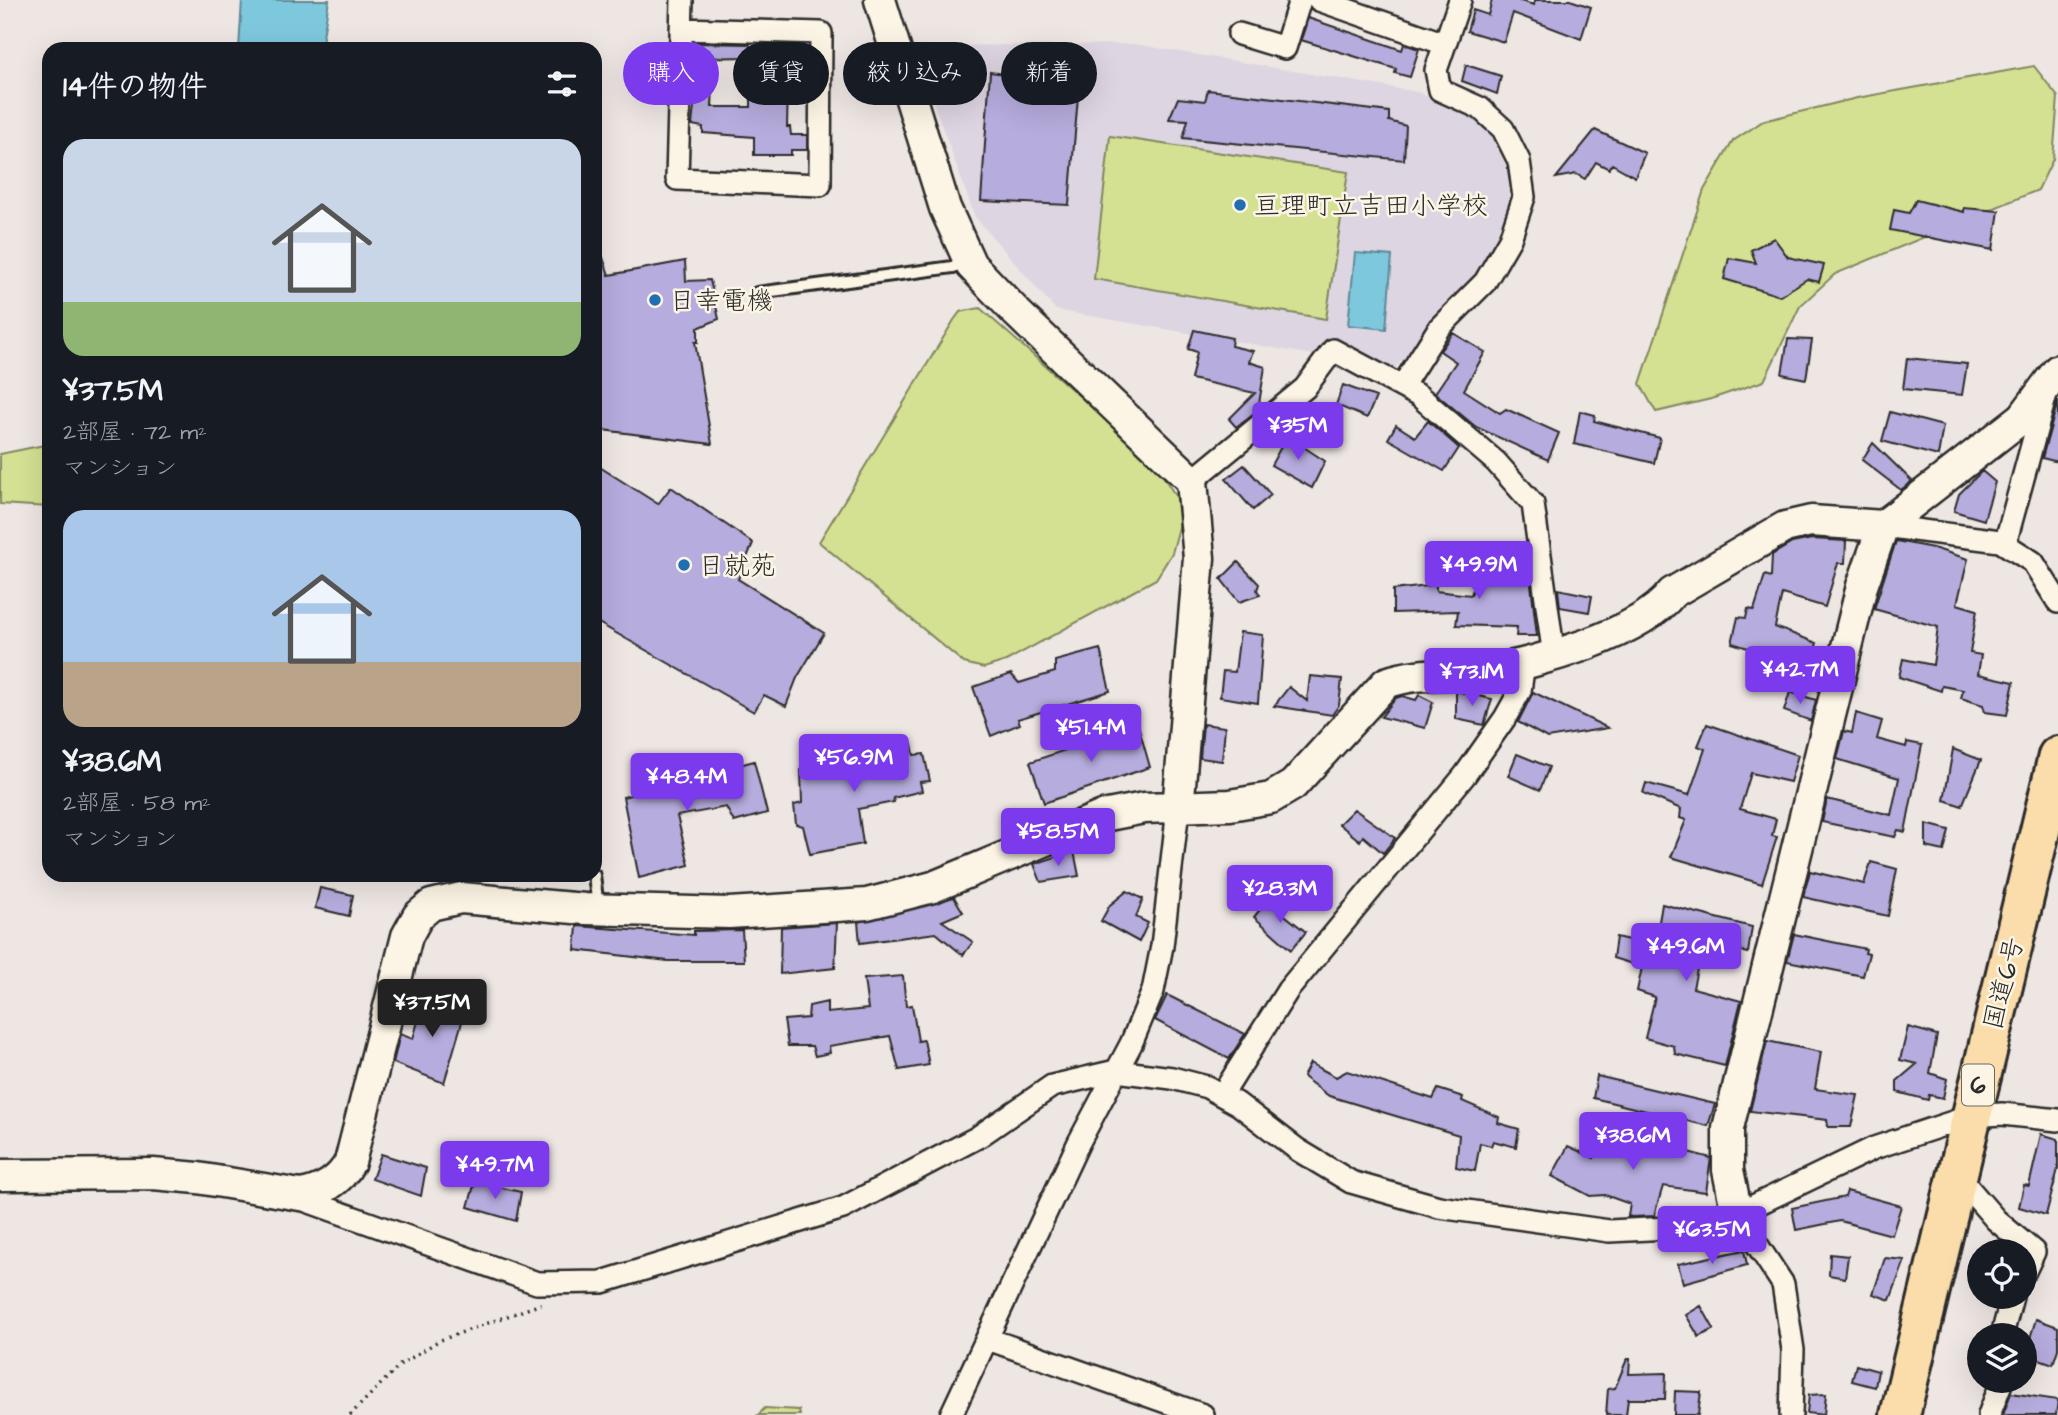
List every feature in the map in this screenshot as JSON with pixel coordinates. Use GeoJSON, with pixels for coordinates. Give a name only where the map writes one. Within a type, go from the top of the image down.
{"type":"FeatureCollection","features":[{"type":"Feature","properties":{"kind":"highway","name":"国道6号"},"geometry":{"type":"LineString","coordinates":[[1900,1415],[2058,756]]}},
{"type":"Feature","properties":{"kind":"street"},"geometry":{"type":"LineString","coordinates":[[681,29],[821,33],[820,185],[677,179],[681,29],[682,0]]}},
{"type":"Feature","properties":{"kind":"street"},"geometry":{"type":"LineString","coordinates":[[880,0],[945,208],[971,265],[1192,481],[1199,558],[1178,809],[1162,946],[1153,991],[951,1415]]}},
{"type":"Feature","properties":{"kind":"street"},"geometry":{"type":"LineString","coordinates":[[1239,34],[1285,48],[1300,0]]}},
{"type":"Feature","properties":{"kind":"street"},"geometry":{"type":"LineString","coordinates":[[1319,0],[1445,44]]}},
{"type":"Feature","properties":{"kind":"street"},"geometry":{"type":"LineString","coordinates":[[1403,386],[1439,328],[1485,282],[1510,239],[1524,197],[1519,161],[1503,129],[1480,108],[1440,90],[1436,70],[1460,0]]}},
{"type":"Feature","properties":{"kind":"street"},"geometry":{"type":"LineString","coordinates":[[1192,481],[1305,388],[1333,350],[1403,386],[1496,462],[1533,504],[1555,657]]}},
{"type":"Feature","properties":{"kind":"street"},"geometry":{"type":"LineString","coordinates":[[1791,1415],[1793,1350],[1783,1284],[1737,1214],[1728,1170],[1728,1128],[1856,612],[1883,526],[2023,417],[2053,376]]}},
{"type":"Feature","properties":{"kind":"street"},"geometry":{"type":"LineString","coordinates":[[2005,544],[2053,376]]}},
{"type":"Feature","properties":{"kind":"street"},"geometry":{"type":"LineString","coordinates":[[0,1175],[153,1174],[198,1178],[281,1192],[313,1193],[345,1172],[358,1139],[407,936],[418,916],[431,905],[461,898],[598,909],[729,913],[867,904],[933,887],[1103,816],[1144,808],[1178,809],[1271,798],[1293,785],[1386,683],[1402,678],[1488,671],[1555,657],[1613,633],[1663,605],[1672,593],[1784,527],[1811,521],[1883,526],[2005,544],[2033,562],[2058,602]]}},
{"type":"Feature","properties":{"kind":"street"},"geometry":{"type":"LineString","coordinates":[[1222,1095],[1288,990],[1465,775],[1499,727],[1520,691],[1524,663]]}},
{"type":"Feature","properties":{"kind":"street"},"geometry":{"type":"LineString","coordinates":[[281,1192],[537,1283],[602,1282],[842,1208],[978,1137],[1052,1086],[1116,1071],[1172,1078],[1207,1087],[1238,1104],[1298,1150],[1351,1182],[1439,1207],[1609,1231],[1689,1227],[1737,1214],[1874,1148],[1971,1116],[2003,1114],[2058,1120]]}},
{"type":"Feature","properties":{"kind":"street"},"geometry":{"type":"LineString","coordinates":[[1957,1175],[1996,1220],[2019,1239]]}},
{"type":"Feature","properties":{"kind":"street"},"geometry":{"type":"LineString","coordinates":[[988,1339],[1202,1415]]}},
{"type":"Feature","properties":{"kind":"street"},"geometry":{"type":"LineString","coordinates":[[1989,1415],[1997,1393]]}},
{"type":"Feature","properties":{"kind":"lane"},"geometry":{"type":"LineString","coordinates":[[757,293],[971,265]]}},
{"type":"Feature","properties":{"kind":"lane"},"geometry":{"type":"LineString","coordinates":[[595,882],[598,909]]}},
{"type":"Feature","properties":{"kind":"path"},"geometry":{"type":"LineString","coordinates":[[350,1415],[400,1364],[438,1341],[552,1300]]}},
{"type":"Feature","properties":{"kind":"shaded area","name":"亘理町立吉田小学校"},"geometry":{"type":"Polygon","coordinates":[[[1097,44],[1134,44],[1418,92],[1492,127],[1515,193],[1481,272],[1394,369],[1056,310],[975,217],[934,105],[987,105],[987,45],[1001,45],[1001,105],[1097,105],[1097,44]]]}},
{"type":"Feature","properties":{"kind":"green space"},"geometry":{"type":"Polygon","coordinates":[[[2034,66],[2058,97],[2053,159],[2038,190],[1835,274],[1800,306],[1764,381],[1711,399],[1656,412],[1640,384],[1704,190],[1733,141],[1763,121],[1857,98],[2034,66]]]}},
{"type":"Feature","properties":{"kind":"green space"},"geometry":{"type":"Polygon","coordinates":[[[1110,136],[1348,172],[1326,319],[1094,279],[1110,136]]]}},
{"type":"Feature","properties":{"kind":"green space"},"geometry":{"type":"Polygon","coordinates":[[[980,308],[1155,463],[1178,500],[1180,524],[1172,553],[1156,579],[1006,661],[984,668],[964,663],[819,542],[954,320],[960,312],[980,308]]]}},
{"type":"Feature","properties":{"kind":"green space"},"geometry":{"type":"Polygon","coordinates":[[[42,445],[42,507],[0,504],[0,454],[42,445]]]}},
{"type":"Feature","properties":{"kind":"green space"},"geometry":{"type":"Polygon","coordinates":[[[765,1408],[799,1410],[800,1415],[758,1415],[765,1408]]]}},
{"type":"Feature","properties":{"kind":"water"},"geometry":{"type":"Polygon","coordinates":[[[242,0],[329,0],[322,42],[239,42],[242,0]]]}},
{"type":"Feature","properties":{"kind":"water"},"geometry":{"type":"Polygon","coordinates":[[[1355,253],[1392,256],[1386,329],[1348,325],[1355,253]]]}},
{"type":"Feature","properties":{"kind":"building"},"geometry":{"type":"Polygon","coordinates":[[[1492,0],[1517,0],[1534,5],[1535,0],[1570,0],[1591,7],[1581,39],[1513,13],[1504,42],[1467,31],[1473,10],[1488,15],[1492,0]]]}},
{"type":"Feature","properties":{"kind":"building"},"geometry":{"type":"Polygon","coordinates":[[[1308,18],[1402,50],[1404,44],[1419,49],[1410,77],[1395,73],[1396,69],[1301,40],[1308,18]]]}},
{"type":"Feature","properties":{"kind":"building"},"geometry":{"type":"Polygon","coordinates":[[[719,43],[733,44],[733,57],[719,58],[719,43]]]}},
{"type":"Feature","properties":{"kind":"building"},"geometry":{"type":"Polygon","coordinates":[[[1466,65],[1501,76],[1497,94],[1462,81],[1466,65]]]}},
{"type":"Feature","properties":{"kind":"building"},"geometry":{"type":"Polygon","coordinates":[[[990,72],[1001,73],[1001,105],[1077,105],[1069,205],[981,201],[990,72]]]}},
{"type":"Feature","properties":{"kind":"building"},"geometry":{"type":"Polygon","coordinates":[[[1208,90],[1389,112],[1389,121],[1406,126],[1404,160],[1183,138],[1188,120],[1169,119],[1178,98],[1205,101],[1208,90]]]}},
{"type":"Feature","properties":{"kind":"building"},"geometry":{"type":"Polygon","coordinates":[[[694,105],[788,105],[787,127],[790,127],[791,135],[807,135],[807,150],[791,150],[791,155],[754,155],[754,137],[703,133],[703,127],[692,125],[694,105]]]}},
{"type":"Feature","properties":{"kind":"building"},"geometry":{"type":"Polygon","coordinates":[[[1595,130],[1645,153],[1635,177],[1612,164],[1609,169],[1596,162],[1585,179],[1576,174],[1556,178],[1595,130]]]}},
{"type":"Feature","properties":{"kind":"building"},"geometry":{"type":"Polygon","coordinates":[[[1916,200],[1964,212],[1964,208],[1999,211],[1993,250],[1890,230],[1894,210],[1909,213],[1916,200]]]}},
{"type":"Feature","properties":{"kind":"building"},"geometry":{"type":"Polygon","coordinates":[[[1774,238],[1788,257],[1824,265],[1819,282],[1807,279],[1780,296],[1724,279],[1729,258],[1756,263],[1751,250],[1774,238]]]}},
{"type":"Feature","properties":{"kind":"building"},"geometry":{"type":"Polygon","coordinates":[[[602,255],[609,275],[685,261],[686,281],[710,280],[719,319],[698,328],[698,342],[695,342],[712,444],[602,430],[602,255]]]}},
{"type":"Feature","properties":{"kind":"building"},"geometry":{"type":"Polygon","coordinates":[[[1194,330],[1232,338],[1231,346],[1253,351],[1249,362],[1265,367],[1258,410],[1236,427],[1229,419],[1255,393],[1191,379],[1197,352],[1188,349],[1194,330]]]}},
{"type":"Feature","properties":{"kind":"building"},"geometry":{"type":"Polygon","coordinates":[[[1453,333],[1485,352],[1464,390],[1500,413],[1506,409],[1559,433],[1548,460],[1476,427],[1435,393],[1456,362],[1440,351],[1453,333]]]}},
{"type":"Feature","properties":{"kind":"building"},"geometry":{"type":"Polygon","coordinates":[[[1788,339],[1812,340],[1806,379],[1782,374],[1788,339]]]}},
{"type":"Feature","properties":{"kind":"building"},"geometry":{"type":"Polygon","coordinates":[[[1907,358],[1967,364],[1962,395],[1903,389],[1907,358]]]}},
{"type":"Feature","properties":{"kind":"building"},"geometry":{"type":"Polygon","coordinates":[[[1343,385],[1376,397],[1367,418],[1336,405],[1343,385]]]}},
{"type":"Feature","properties":{"kind":"building"},"geometry":{"type":"Polygon","coordinates":[[[2058,401],[2058,462],[2042,458],[2058,401]]]}},
{"type":"Feature","properties":{"kind":"building"},"geometry":{"type":"Polygon","coordinates":[[[1580,411],[1595,415],[1594,421],[1660,438],[1654,463],[1574,444],[1580,411]]]}},
{"type":"Feature","properties":{"kind":"building"},"geometry":{"type":"Polygon","coordinates":[[[1890,412],[1943,426],[1938,456],[1882,441],[1890,412]]]}},
{"type":"Feature","properties":{"kind":"building"},"geometry":{"type":"Polygon","coordinates":[[[1428,421],[1459,448],[1444,471],[1388,439],[1396,425],[1415,437],[1428,421]]]}},
{"type":"Feature","properties":{"kind":"building"},"geometry":{"type":"Polygon","coordinates":[[[1287,436],[1325,461],[1312,488],[1271,465],[1287,436]]]}},
{"type":"Feature","properties":{"kind":"building"},"geometry":{"type":"Polygon","coordinates":[[[1873,443],[1912,481],[1901,490],[1862,460],[1873,443]]]}},
{"type":"Feature","properties":{"kind":"building"},"geometry":{"type":"Polygon","coordinates":[[[1244,465],[1271,495],[1253,510],[1226,479],[1244,465]]]}},
{"type":"Feature","properties":{"kind":"building"},"geometry":{"type":"Polygon","coordinates":[[[602,468],[658,504],[671,487],[753,543],[738,579],[824,633],[797,678],[786,706],[764,695],[754,712],[602,625],[602,468]]]}},
{"type":"Feature","properties":{"kind":"building"},"geometry":{"type":"Polygon","coordinates":[[[1982,471],[1995,482],[1984,520],[1954,511],[1959,494],[1982,471]]]}},
{"type":"Feature","properties":{"kind":"building"},"geometry":{"type":"Polygon","coordinates":[[[1812,539],[1846,541],[1845,563],[1838,563],[1825,607],[1782,594],[1775,627],[1817,643],[1809,667],[1732,643],[1738,617],[1746,618],[1748,609],[1754,610],[1765,575],[1771,577],[1772,555],[1792,543],[1812,539]]]}},
{"type":"Feature","properties":{"kind":"building"},"geometry":{"type":"Polygon","coordinates":[[[1896,541],[1933,548],[1968,559],[1957,604],[1977,610],[1970,653],[1981,655],[1978,674],[2014,682],[2007,715],[1985,712],[1983,705],[1961,698],[1963,690],[1942,686],[1941,691],[1899,677],[1903,659],[1933,665],[1938,627],[1874,609],[1896,541]]]}},
{"type":"Feature","properties":{"kind":"building"},"geometry":{"type":"Polygon","coordinates":[[[1238,562],[1259,584],[1257,590],[1260,595],[1239,602],[1221,579],[1238,562]]]}},
{"type":"Feature","properties":{"kind":"building"},"geometry":{"type":"Polygon","coordinates":[[[1481,564],[1530,576],[1537,636],[1516,636],[1517,627],[1456,625],[1458,611],[1393,613],[1393,590],[1436,585],[1436,591],[1471,595],[1481,564]]]}},
{"type":"Feature","properties":{"kind":"building"},"geometry":{"type":"Polygon","coordinates":[[[1558,589],[1592,596],[1589,612],[1560,607],[1558,589]]]}},
{"type":"Feature","properties":{"kind":"building"},"geometry":{"type":"Polygon","coordinates":[[[1240,632],[1263,635],[1258,703],[1220,697],[1223,671],[1235,672],[1240,632]]]}},
{"type":"Feature","properties":{"kind":"building"},"geometry":{"type":"Polygon","coordinates":[[[1100,649],[1110,691],[1018,719],[1020,724],[991,736],[973,687],[1011,674],[1019,683],[1055,672],[1055,661],[1100,649]]]}},
{"type":"Feature","properties":{"kind":"building"},"geometry":{"type":"Polygon","coordinates":[[[1310,676],[1342,679],[1339,705],[1332,715],[1274,706],[1289,687],[1307,701],[1310,676]]]}},
{"type":"Feature","properties":{"kind":"building"},"geometry":{"type":"Polygon","coordinates":[[[1456,691],[1492,699],[1484,725],[1456,719],[1456,691]]]}},
{"type":"Feature","properties":{"kind":"building"},"geometry":{"type":"Polygon","coordinates":[[[1533,692],[1608,728],[1547,738],[1518,722],[1533,692]]]}},
{"type":"Feature","properties":{"kind":"building"},"geometry":{"type":"Polygon","coordinates":[[[1790,692],[1816,700],[1811,721],[1784,711],[1790,692]]]}},
{"type":"Feature","properties":{"kind":"building"},"geometry":{"type":"Polygon","coordinates":[[[1419,695],[1433,702],[1425,728],[1381,717],[1396,698],[1402,696],[1416,700],[1419,695]]]}},
{"type":"Feature","properties":{"kind":"building"},"geometry":{"type":"Polygon","coordinates":[[[1856,713],[1882,721],[1877,739],[1906,747],[1907,742],[1922,745],[1905,832],[1898,830],[1895,837],[1822,822],[1827,799],[1891,815],[1899,778],[1837,759],[1844,731],[1852,733],[1856,713]]]}},
{"type":"Feature","properties":{"kind":"building"},"geometry":{"type":"Polygon","coordinates":[[[1203,724],[1225,727],[1222,761],[1200,758],[1203,724]]]}},
{"type":"Feature","properties":{"kind":"building"},"geometry":{"type":"Polygon","coordinates":[[[1707,724],[1798,755],[1790,782],[1751,773],[1740,809],[1776,819],[1772,836],[1777,837],[1762,884],[1671,857],[1686,820],[1680,818],[1681,809],[1643,793],[1646,783],[1689,795],[1705,749],[1698,746],[1707,724]]]}},
{"type":"Feature","properties":{"kind":"building"},"geometry":{"type":"Polygon","coordinates":[[[1138,725],[1150,767],[1044,803],[1030,762],[1138,725]]]}},
{"type":"Feature","properties":{"kind":"building"},"geometry":{"type":"Polygon","coordinates":[[[912,744],[914,755],[924,754],[930,781],[920,782],[922,791],[893,798],[894,802],[858,809],[863,844],[810,854],[803,826],[796,824],[794,805],[802,803],[801,770],[912,744]]]}},
{"type":"Feature","properties":{"kind":"building"},"geometry":{"type":"Polygon","coordinates":[[[1953,749],[1981,760],[1962,806],[1944,800],[1953,749]]]}},
{"type":"Feature","properties":{"kind":"building"},"geometry":{"type":"Polygon","coordinates":[[[1517,754],[1549,767],[1540,790],[1508,776],[1517,754]]]}},
{"type":"Feature","properties":{"kind":"building"},"geometry":{"type":"Polygon","coordinates":[[[754,761],[767,813],[734,822],[726,807],[677,816],[689,865],[639,878],[623,797],[754,761]]]}},
{"type":"Feature","properties":{"kind":"building"},"geometry":{"type":"Polygon","coordinates":[[[1354,809],[1395,838],[1383,853],[1363,836],[1360,841],[1339,824],[1354,809]]]}},
{"type":"Feature","properties":{"kind":"building"},"geometry":{"type":"Polygon","coordinates":[[[1926,824],[1949,830],[1944,851],[1926,847],[1926,824]]]}},
{"type":"Feature","properties":{"kind":"building"},"geometry":{"type":"Polygon","coordinates":[[[1074,851],[1079,876],[1041,882],[1034,864],[1074,851]]]}},
{"type":"Feature","properties":{"kind":"building"},"geometry":{"type":"Polygon","coordinates":[[[1871,862],[1897,869],[1888,916],[1803,897],[1810,871],[1864,884],[1871,862]]]}},
{"type":"Feature","properties":{"kind":"building"},"geometry":{"type":"Polygon","coordinates":[[[320,888],[353,895],[349,916],[315,908],[320,888]]]}},
{"type":"Feature","properties":{"kind":"building"},"geometry":{"type":"Polygon","coordinates":[[[1127,891],[1143,899],[1136,917],[1148,923],[1139,942],[1101,921],[1110,905],[1127,891]]]}},
{"type":"Feature","properties":{"kind":"building"},"geometry":{"type":"Polygon","coordinates":[[[954,897],[963,912],[942,921],[973,942],[963,955],[936,933],[860,943],[858,922],[954,897]]]}},
{"type":"Feature","properties":{"kind":"building"},"geometry":{"type":"Polygon","coordinates":[[[1267,901],[1306,932],[1291,950],[1254,917],[1267,901]]]}},
{"type":"Feature","properties":{"kind":"building"},"geometry":{"type":"Polygon","coordinates":[[[1662,904],[1752,927],[1748,953],[1703,941],[1693,988],[1741,1001],[1725,1066],[1675,1054],[1674,1046],[1645,1038],[1655,997],[1637,991],[1642,967],[1613,958],[1616,937],[1655,946],[1662,904]]]}},
{"type":"Feature","properties":{"kind":"building"},"geometry":{"type":"Polygon","coordinates":[[[837,923],[835,968],[780,974],[781,927],[837,923]]]}},
{"type":"Feature","properties":{"kind":"building"},"geometry":{"type":"Polygon","coordinates":[[[577,926],[694,935],[694,931],[742,930],[744,961],[668,961],[575,950],[577,926]]]}},
{"type":"Feature","properties":{"kind":"building"},"geometry":{"type":"Polygon","coordinates":[[[1794,934],[1866,949],[1865,953],[1869,954],[1863,976],[1787,961],[1794,934]]]}},
{"type":"Feature","properties":{"kind":"building"},"geometry":{"type":"Polygon","coordinates":[[[903,976],[906,1006],[912,1005],[918,1041],[924,1040],[929,1065],[899,1070],[890,1036],[829,1046],[830,1053],[815,1056],[812,1046],[788,1046],[784,1020],[808,1018],[809,1006],[827,1002],[827,1013],[868,1009],[864,979],[903,976]]]}},
{"type":"Feature","properties":{"kind":"building"},"geometry":{"type":"Polygon","coordinates":[[[1167,995],[1245,1034],[1229,1059],[1155,1020],[1167,995]]]}},
{"type":"Feature","properties":{"kind":"building"},"geometry":{"type":"Polygon","coordinates":[[[425,996],[467,1005],[444,1083],[393,1063],[400,1034],[413,1039],[425,996]]]}},
{"type":"Feature","properties":{"kind":"building"},"geometry":{"type":"Polygon","coordinates":[[[1908,1027],[1937,1035],[1930,1073],[1947,1079],[1943,1098],[1929,1095],[1928,1100],[1897,1092],[1897,1081],[1917,1064],[1900,1060],[1908,1027]]]}},
{"type":"Feature","properties":{"kind":"building"},"geometry":{"type":"Polygon","coordinates":[[[1767,1041],[1821,1052],[1815,1089],[1858,1095],[1851,1127],[1828,1127],[1827,1120],[1750,1111],[1767,1041]]]}},
{"type":"Feature","properties":{"kind":"building"},"geometry":{"type":"Polygon","coordinates":[[[1310,1063],[1336,1077],[1347,1071],[1433,1099],[1438,1089],[1463,1097],[1462,1101],[1499,1117],[1498,1123],[1519,1129],[1516,1147],[1493,1141],[1491,1146],[1480,1143],[1475,1171],[1456,1167],[1459,1135],[1329,1096],[1303,1077],[1310,1063]]]}},
{"type":"Feature","properties":{"kind":"building"},"geometry":{"type":"Polygon","coordinates":[[[1597,1076],[1715,1104],[1708,1126],[1593,1098],[1597,1076]]]}},
{"type":"Feature","properties":{"kind":"building"},"geometry":{"type":"Polygon","coordinates":[[[1603,1130],[1711,1158],[1706,1192],[1663,1186],[1654,1216],[1632,1217],[1628,1216],[1630,1204],[1605,1195],[1590,1196],[1552,1176],[1568,1146],[1594,1158],[1603,1130]]]}},
{"type":"Feature","properties":{"kind":"building"},"geometry":{"type":"Polygon","coordinates":[[[2041,1134],[2058,1139],[2058,1169],[2046,1215],[2019,1207],[2024,1185],[2029,1186],[2041,1134]]]}},
{"type":"Feature","properties":{"kind":"building"},"geometry":{"type":"Polygon","coordinates":[[[381,1154],[426,1168],[421,1196],[372,1179],[381,1154]]]}},
{"type":"Feature","properties":{"kind":"building"},"geometry":{"type":"Polygon","coordinates":[[[475,1182],[521,1192],[516,1221],[468,1207],[475,1182]]]}},
{"type":"Feature","properties":{"kind":"building"},"geometry":{"type":"Polygon","coordinates":[[[1847,1191],[1901,1206],[1892,1235],[1840,1221],[1796,1230],[1792,1208],[1845,1197],[1847,1191]]]}},
{"type":"Feature","properties":{"kind":"building"},"geometry":{"type":"Polygon","coordinates":[[[1744,1250],[1747,1265],[1683,1283],[1678,1264],[1744,1250]]]}},
{"type":"Feature","properties":{"kind":"building"},"geometry":{"type":"Polygon","coordinates":[[[1830,1254],[1848,1256],[1845,1278],[1829,1275],[1830,1254]]]}},
{"type":"Feature","properties":{"kind":"building"},"geometry":{"type":"Polygon","coordinates":[[[1885,1258],[1905,1260],[1890,1300],[1873,1294],[1885,1258]]]}},
{"type":"Feature","properties":{"kind":"building"},"geometry":{"type":"Polygon","coordinates":[[[1701,1306],[1714,1329],[1699,1337],[1686,1315],[1701,1306]]]}},
{"type":"Feature","properties":{"kind":"building"},"geometry":{"type":"Polygon","coordinates":[[[2036,1319],[2058,1327],[2058,1349],[2053,1364],[2037,1358],[2037,1323],[2035,1323],[2036,1319]]]}},
{"type":"Feature","properties":{"kind":"building"},"geometry":{"type":"Polygon","coordinates":[[[1627,1359],[1630,1359],[1629,1374],[1666,1373],[1665,1399],[1628,1399],[1626,1415],[1606,1415],[1608,1389],[1615,1388],[1627,1359]]]}},
{"type":"Feature","properties":{"kind":"building"},"geometry":{"type":"Polygon","coordinates":[[[1856,1365],[1878,1371],[1875,1387],[1852,1381],[1856,1365]]]}},
{"type":"Feature","properties":{"kind":"building"},"geometry":{"type":"Polygon","coordinates":[[[1675,1391],[1701,1392],[1698,1415],[1674,1415],[1675,1391]]]}},
{"type":"Feature","properties":{"kind":"building"},"geometry":{"type":"Polygon","coordinates":[[[2011,1393],[2058,1400],[2056,1415],[2003,1415],[2011,1393]]]}},
{"type":"Feature","properties":{"kind":"building"},"geometry":{"type":"Polygon","coordinates":[[[1826,1394],[1824,1415],[1807,1413],[1809,1395],[1826,1394]]]}},
{"type":"Feature","properties":{"kind":"place","name":"亘理町立吉田小学校"},"geometry":{"type":"Point","coordinates":[1240,205]}},
{"type":"Feature","properties":{"kind":"place","name":"日幸電機"},"geometry":{"type":"Point","coordinates":[655,300]}},
{"type":"Feature","properties":{"kind":"place","name":"日就苑"},"geometry":{"type":"Point","coordinates":[684,565]}}]}
